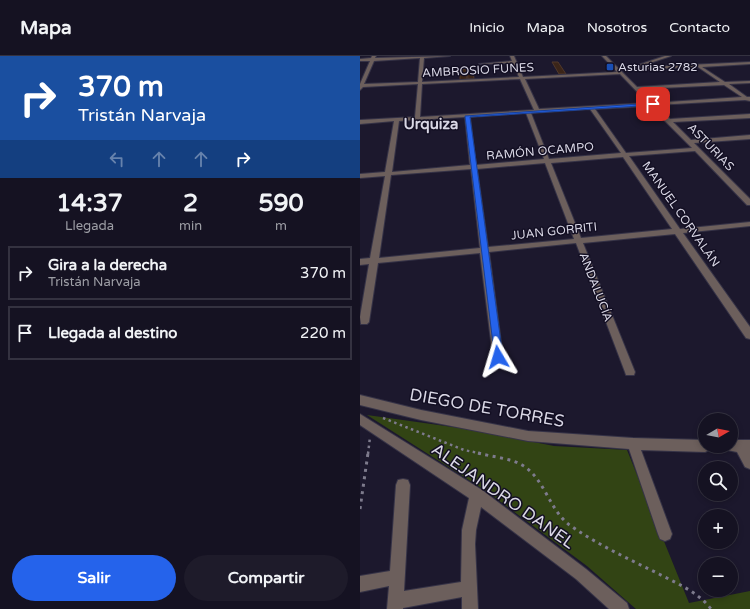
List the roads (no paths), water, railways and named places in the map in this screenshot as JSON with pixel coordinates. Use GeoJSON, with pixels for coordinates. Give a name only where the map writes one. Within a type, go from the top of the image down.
{"type":"FeatureCollection","features":[{"type":"Feature","properties":{"kind":"street"},"geometry":{"type":"LineString","coordinates":[[360,60],[373,58],[448,56]]}},
{"type":"Feature","properties":{"kind":"street"},"geometry":{"type":"LineString","coordinates":[[512,56],[537,111]]}},
{"type":"Feature","properties":{"kind":"street","name":"ASTURIAS"},"geometry":{"type":"LineString","coordinates":[[604,56],[638,88],[750,203]]}},
{"type":"Feature","properties":{"kind":"street"},"geometry":{"type":"LineString","coordinates":[[628,69],[669,56]]}},
{"type":"Feature","properties":{"kind":"street"},"geometry":{"type":"LineString","coordinates":[[417,119],[422,57]]}},
{"type":"Feature","properties":{"kind":"street"},"geometry":{"type":"LineString","coordinates":[[360,87],[373,58]]}},
{"type":"Feature","properties":{"kind":"street"},"geometry":{"type":"LineString","coordinates":[[481,64],[515,62]]}},
{"type":"Feature","properties":{"kind":"street"},"geometry":{"type":"LineString","coordinates":[[628,69],[750,63]]}},
{"type":"Feature","properties":{"kind":"street"},"geometry":{"type":"LineString","coordinates":[[699,66],[749,99]]}},
{"type":"Feature","properties":{"kind":"street","name":"AMBROSIO FUNES"},"geometry":{"type":"LineString","coordinates":[[360,87],[522,78],[620,71],[628,69]]}},
{"type":"Feature","properties":{"kind":"street"},"geometry":{"type":"LineString","coordinates":[[638,88],[750,82]]}},
{"type":"Feature","properties":{"kind":"street"},"geometry":{"type":"LineString","coordinates":[[360,122],[749,99]]}},
{"type":"Feature","properties":{"kind":"street","name":"MANUEL CORVALÁN"},"geometry":{"type":"LineString","coordinates":[[592,108],[750,335]]}},
{"type":"Feature","properties":{"kind":"street","name":"ANDALUCÍA"},"geometry":{"type":"LineString","coordinates":[[528,112],[630,372]]}},
{"type":"Feature","properties":{"kind":"street"},"geometry":{"type":"LineString","coordinates":[[467,116],[498,357]]}},
{"type":"Feature","properties":{"kind":"street"},"geometry":{"type":"LineString","coordinates":[[670,121],[750,116]]}},
{"type":"Feature","properties":{"kind":"street"},"geometry":{"type":"LineString","coordinates":[[364,322],[397,120]]}},
{"type":"Feature","properties":{"kind":"street"},"geometry":{"type":"LineString","coordinates":[[691,142],[750,138]]}},
{"type":"Feature","properties":{"kind":"street","name":"RAMÓN OCAMPO"},"geometry":{"type":"LineString","coordinates":[[360,176],[698,149]]}},
{"type":"Feature","properties":{"kind":"street","name":"JUAN GORRITI"},"geometry":{"type":"LineString","coordinates":[[360,262],[750,224]]}},
{"type":"Feature","properties":{"kind":"street","name":"DIEGO DE TORRES"},"geometry":{"type":"LineString","coordinates":[[363,401],[420,415],[528,436],[633,444],[698,446]]}},
{"type":"Feature","properties":{"kind":"street","name":"ALEJANDRO DANEL"},"geometry":{"type":"LineString","coordinates":[[366,424],[477,495],[581,574],[621,609]]}},
{"type":"Feature","properties":{"kind":"street"},"geometry":{"type":"LineString","coordinates":[[633,444],[665,534]]}},
{"type":"Feature","properties":{"kind":"street"},"geometry":{"type":"LineString","coordinates":[[741,446],[750,463]]}},
{"type":"Feature","properties":{"kind":"street"},"geometry":{"type":"LineString","coordinates":[[403,485],[395,605],[470,588]]}},
{"type":"Feature","properties":{"kind":"street"},"geometry":{"type":"LineString","coordinates":[[470,609],[469,530],[477,495]]}},
{"type":"Feature","properties":{"kind":"street"},"geometry":{"type":"LineString","coordinates":[[360,584],[397,577]]}},
{"type":"Feature","properties":{"kind":"place","name":"Asturias 2782"},"geometry":{"type":"Point","coordinates":[610,67]}},
{"type":"Feature","properties":{"kind":"district","name":"Urquiza"},"geometry":{"type":"Point","coordinates":[431,124]}}]}
